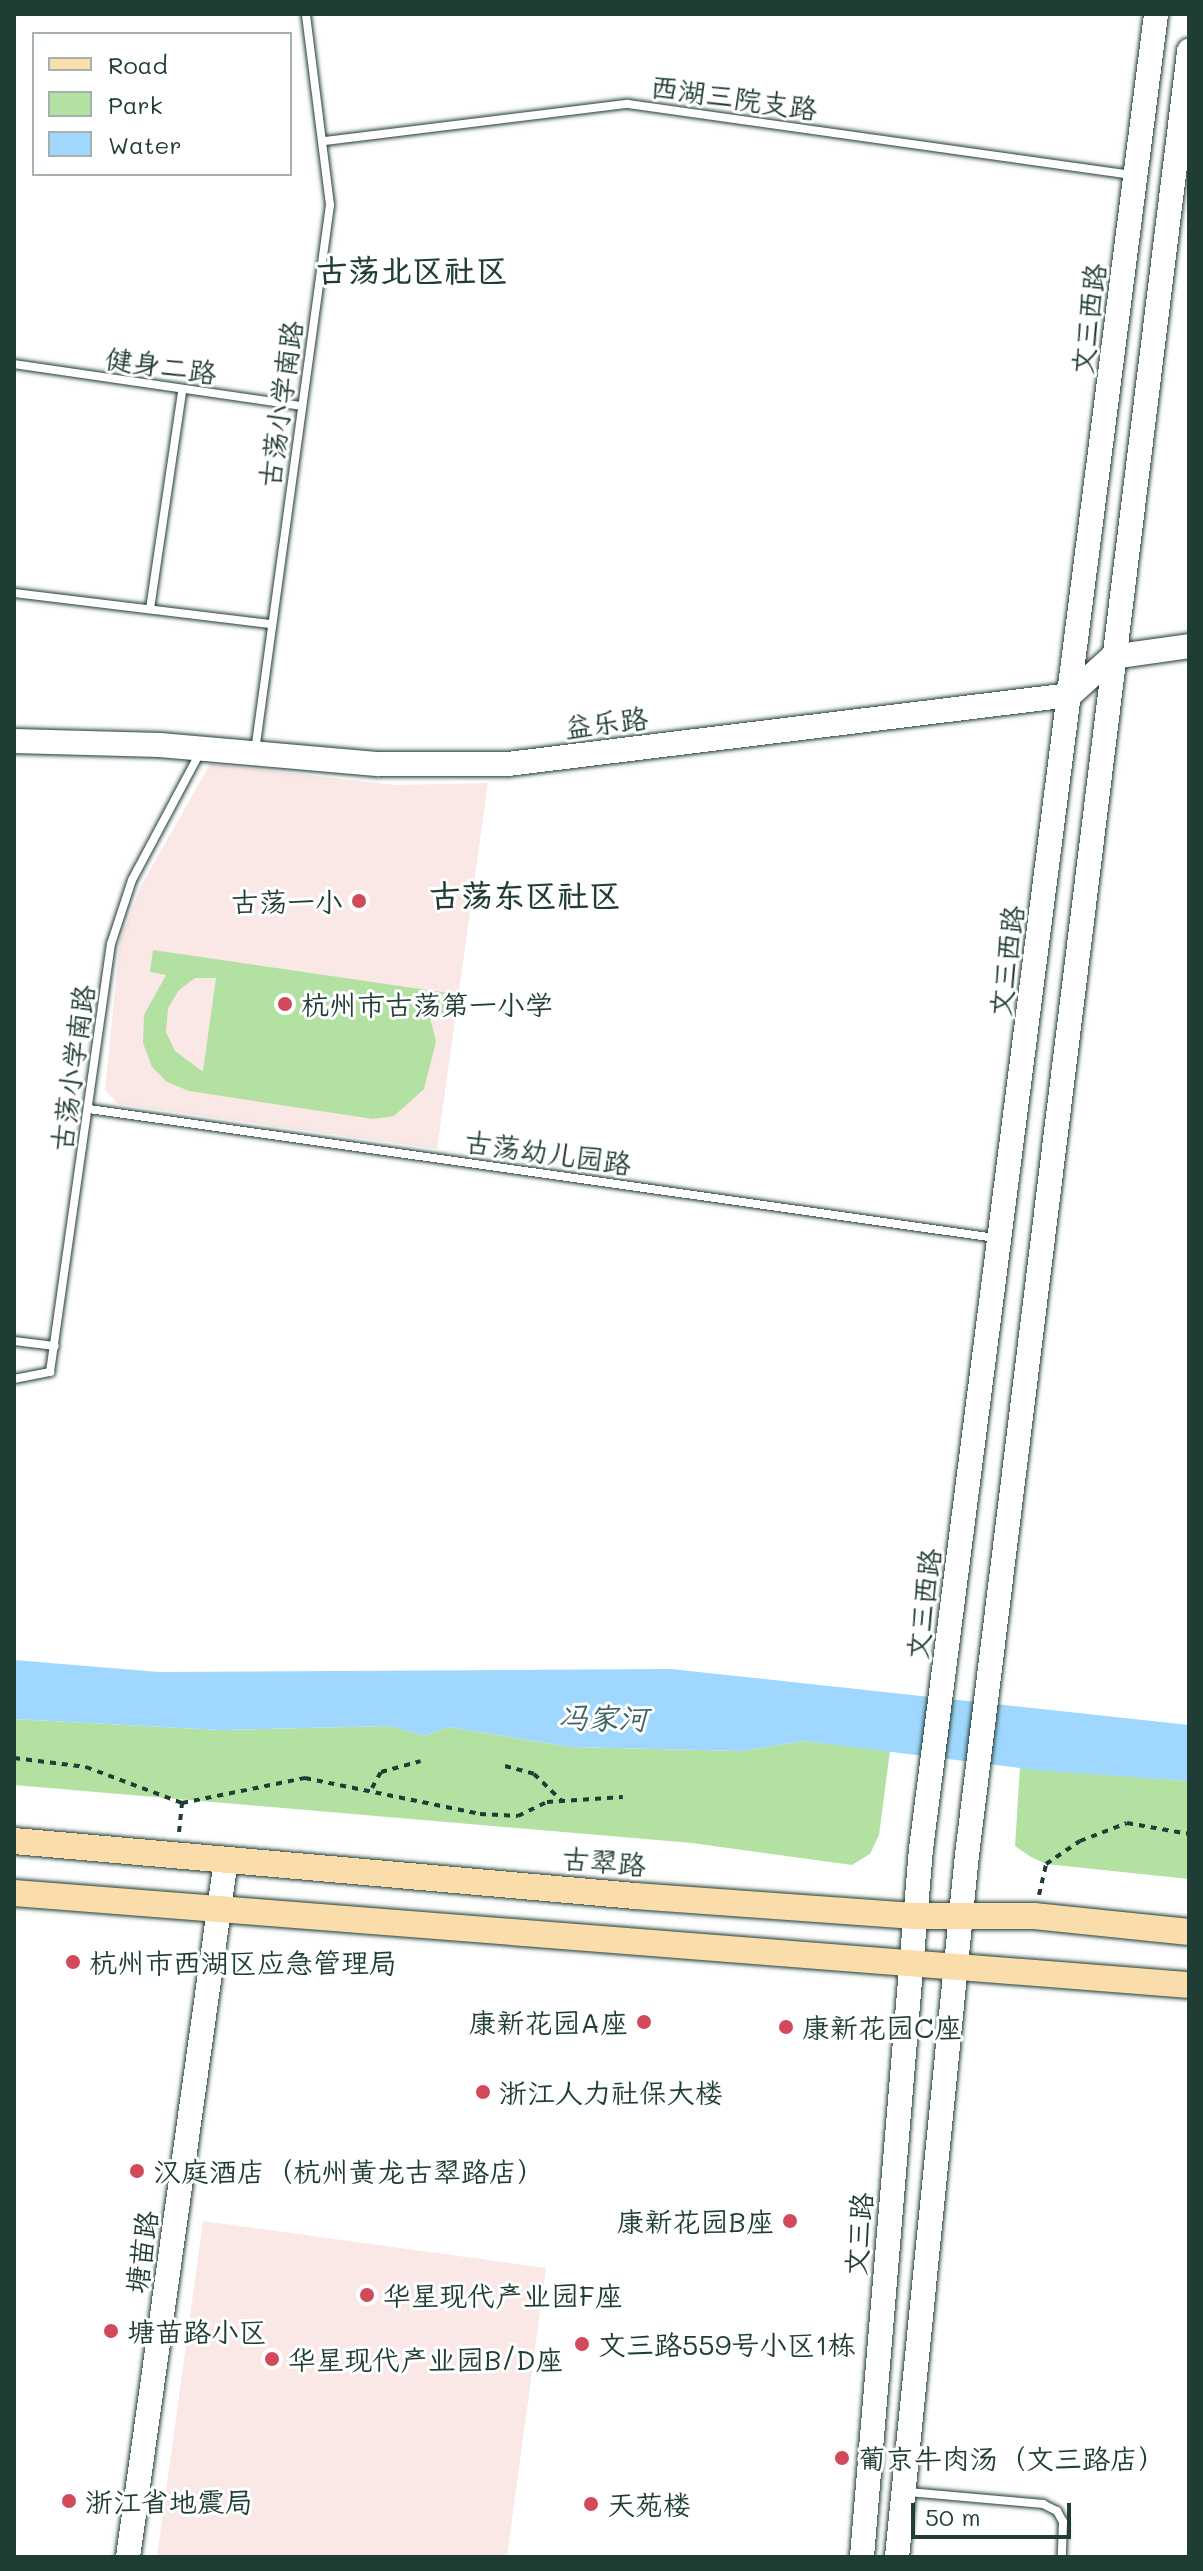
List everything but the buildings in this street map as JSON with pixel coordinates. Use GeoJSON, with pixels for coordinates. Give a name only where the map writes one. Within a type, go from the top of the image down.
{"type":"FeatureCollection","features":[{"type":"Feature","properties":{"kind":"main road","name":"文三西路"},"geometry":{"type":"LineString","coordinates":[[914,1916],[1156,14]]}},
{"type":"Feature","properties":{"kind":"main road"},"geometry":{"type":"LineString","coordinates":[[897,2557],[954,1968],[1112,657],[1189,51]]}},
{"type":"Feature","properties":{"kind":"main road"},"geometry":{"type":"LineString","coordinates":[[1070,695],[1112,657],[1189,646]]}},
{"type":"Feature","properties":{"kind":"main road","name":"益乐路"},"geometry":{"type":"LineString","coordinates":[[14,741],[255,751],[379,764],[508,764],[1070,695]]}},
{"type":"Feature","properties":{"kind":"main road","name":"古翠路"},"geometry":{"type":"LineString","coordinates":[[14,1841],[914,1916],[1034,1916],[1189,1932]]}},
{"type":"Feature","properties":{"kind":"main road","name":"塘苗路"},"geometry":{"type":"LineString","coordinates":[[128,2557],[226,1860]]}},
{"type":"Feature","properties":{"kind":"main road"},"geometry":{"type":"LineString","coordinates":[[14,1893],[1189,1985]]}},
{"type":"Feature","properties":{"kind":"main road","name":"文三路"},"geometry":{"type":"LineString","coordinates":[[862,2557],[914,1916]]}},
{"type":"Feature","properties":{"kind":"lane","name":"古荡小学南路"},"geometry":{"type":"LineString","coordinates":[[255,751],[330,205],[325,141],[306,14]]}},
{"type":"Feature","properties":{"kind":"lane","name":"西湖三院支路"},"geometry":{"type":"LineString","coordinates":[[325,141],[628,104],[1137,176]]}},
{"type":"Feature","properties":{"kind":"lane","name":"健身二路"},"geometry":{"type":"LineString","coordinates":[[14,364],[182,391],[302,406]]}},
{"type":"Feature","properties":{"kind":"lane"},"geometry":{"type":"LineString","coordinates":[[150,609],[182,391]]}},
{"type":"Feature","properties":{"kind":"lane"},"geometry":{"type":"LineString","coordinates":[[14,593],[272,624]]}},
{"type":"Feature","properties":{"kind":"lane","name":"古荡小学南路"},"geometry":{"type":"LineString","coordinates":[[14,1379],[50,1372],[111,944],[132,880],[202,750]]}},
{"type":"Feature","properties":{"kind":"lane","name":"古荡幼儿园路"},"geometry":{"type":"LineString","coordinates":[[89,1109],[1001,1239]]}},
{"type":"Feature","properties":{"kind":"lane"},"geometry":{"type":"LineString","coordinates":[[14,1341],[55,1346]]}},
{"type":"Feature","properties":{"kind":"lane"},"geometry":{"type":"LineString","coordinates":[[903,2491],[1043,2504],[1057,2511],[1063,2522],[1062,2557]]}},
{"type":"Feature","properties":{"kind":"path"},"geometry":{"type":"LineString","coordinates":[[14,1758],[86,1767],[182,1803],[305,1778],[372,1788],[480,1814],[518,1816],[547,1802],[623,1797]]}},
{"type":"Feature","properties":{"kind":"path"},"geometry":{"type":"LineString","coordinates":[[372,1788],[381,1772],[421,1761]]}},
{"type":"Feature","properties":{"kind":"path"},"geometry":{"type":"LineString","coordinates":[[505,1766],[534,1774],[562,1801]]}},
{"type":"Feature","properties":{"kind":"path"},"geometry":{"type":"LineString","coordinates":[[177,1853],[182,1803]]}},
{"type":"Feature","properties":{"kind":"path"},"geometry":{"type":"LineString","coordinates":[[1034,1916],[1046,1864],[1080,1841],[1127,1823],[1189,1834]]}},
{"type":"Feature","properties":{"kind":"shaded area","name":"杭州市古荡第一小学"},"geometry":{"type":"Polygon","coordinates":[[[210,764],[395,785],[488,783],[437,1149],[118,1104],[105,1090],[120,941],[141,886],[210,764]]]}},
{"type":"Feature","properties":{"kind":"shaded area"},"geometry":{"type":"Polygon","coordinates":[[[203,2221],[546,2268],[507,2557],[157,2557],[203,2221]]]}},
{"type":"Feature","properties":{"kind":"green space"},"geometry":{"type":"Polygon","coordinates":[[[153,950],[448,993],[444,1015],[429,1013],[436,1042],[424,1089],[394,1116],[373,1119],[189,1091],[167,1082],[152,1067],[143,1043],[144,1015],[166,975],[150,972],[153,950]],[[195,978],[179,990],[168,1008],[166,1032],[175,1051],[203,1071],[216,978],[195,978]]]}},
{"type":"Feature","properties":{"kind":"green space"},"geometry":{"type":"Polygon","coordinates":[[[14,1719],[219,1730],[389,1726],[425,1736],[448,1727],[571,1747],[742,1751],[804,1741],[890,1751],[879,1835],[870,1854],[852,1865],[692,1843],[14,1785],[14,1719]]]}},
{"type":"Feature","properties":{"kind":"green space"},"geometry":{"type":"Polygon","coordinates":[[[1020,1768],[1189,1781],[1189,1879],[1046,1864],[1031,1857],[1015,1846],[1020,1768]]]}},
{"type":"Feature","properties":{"kind":"water","name":"冯家河"},"geometry":{"type":"Polygon","coordinates":[[[14,1660],[159,1672],[671,1669],[1189,1725],[1189,1781],[1035,1770],[804,1741],[742,1751],[571,1747],[448,1727],[425,1736],[389,1726],[219,1730],[14,1719],[14,1660]]]}},
{"type":"Feature","properties":{"kind":"place","name":"古荡一小"},"geometry":{"type":"Point","coordinates":[359,901]}},
{"type":"Feature","properties":{"kind":"place","name":"杭州市古荡第一小学"},"geometry":{"type":"Point","coordinates":[285,1004]}},
{"type":"Feature","properties":{"kind":"place","name":"杭州市西湖区应急管理局"},"geometry":{"type":"Point","coordinates":[73,1962]}},
{"type":"Feature","properties":{"kind":"place","name":"康新花园A座"},"geometry":{"type":"Point","coordinates":[644,2022]}},
{"type":"Feature","properties":{"kind":"place","name":"康新花园C座"},"geometry":{"type":"Point","coordinates":[786,2027]}},
{"type":"Feature","properties":{"kind":"place","name":"浙江人力社保大楼"},"geometry":{"type":"Point","coordinates":[483,2092]}},
{"type":"Feature","properties":{"kind":"place","name":"汉庭酒店（杭州黄龙古翠路店）"},"geometry":{"type":"Point","coordinates":[137,2171]}},
{"type":"Feature","properties":{"kind":"place","name":"康新花园B座"},"geometry":{"type":"Point","coordinates":[790,2221]}},
{"type":"Feature","properties":{"kind":"place","name":"华星现代产业园F座"},"geometry":{"type":"Point","coordinates":[367,2295]}},
{"type":"Feature","properties":{"kind":"place","name":"塘苗路小区"},"geometry":{"type":"Point","coordinates":[111,2331]}},
{"type":"Feature","properties":{"kind":"place","name":"文三路559号小区1栋"},"geometry":{"type":"Point","coordinates":[582,2344]}},
{"type":"Feature","properties":{"kind":"place","name":"华星现代产业园B/D座"},"geometry":{"type":"Point","coordinates":[272,2359]}},
{"type":"Feature","properties":{"kind":"place","name":"葡京牛肉汤（文三路店）"},"geometry":{"type":"Point","coordinates":[842,2458]}},
{"type":"Feature","properties":{"kind":"place","name":"浙江省地震局"},"geometry":{"type":"Point","coordinates":[69,2501]}},
{"type":"Feature","properties":{"kind":"place","name":"天苑楼"},"geometry":{"type":"Point","coordinates":[591,2504]}},
{"type":"Feature","properties":{"kind":"district","name":"古荡北区社区"},"geometry":{"type":"Point","coordinates":[412,269]}},
{"type":"Feature","properties":{"kind":"district","name":"古荡东区社区"},"geometry":{"type":"Point","coordinates":[525,894]}}]}
